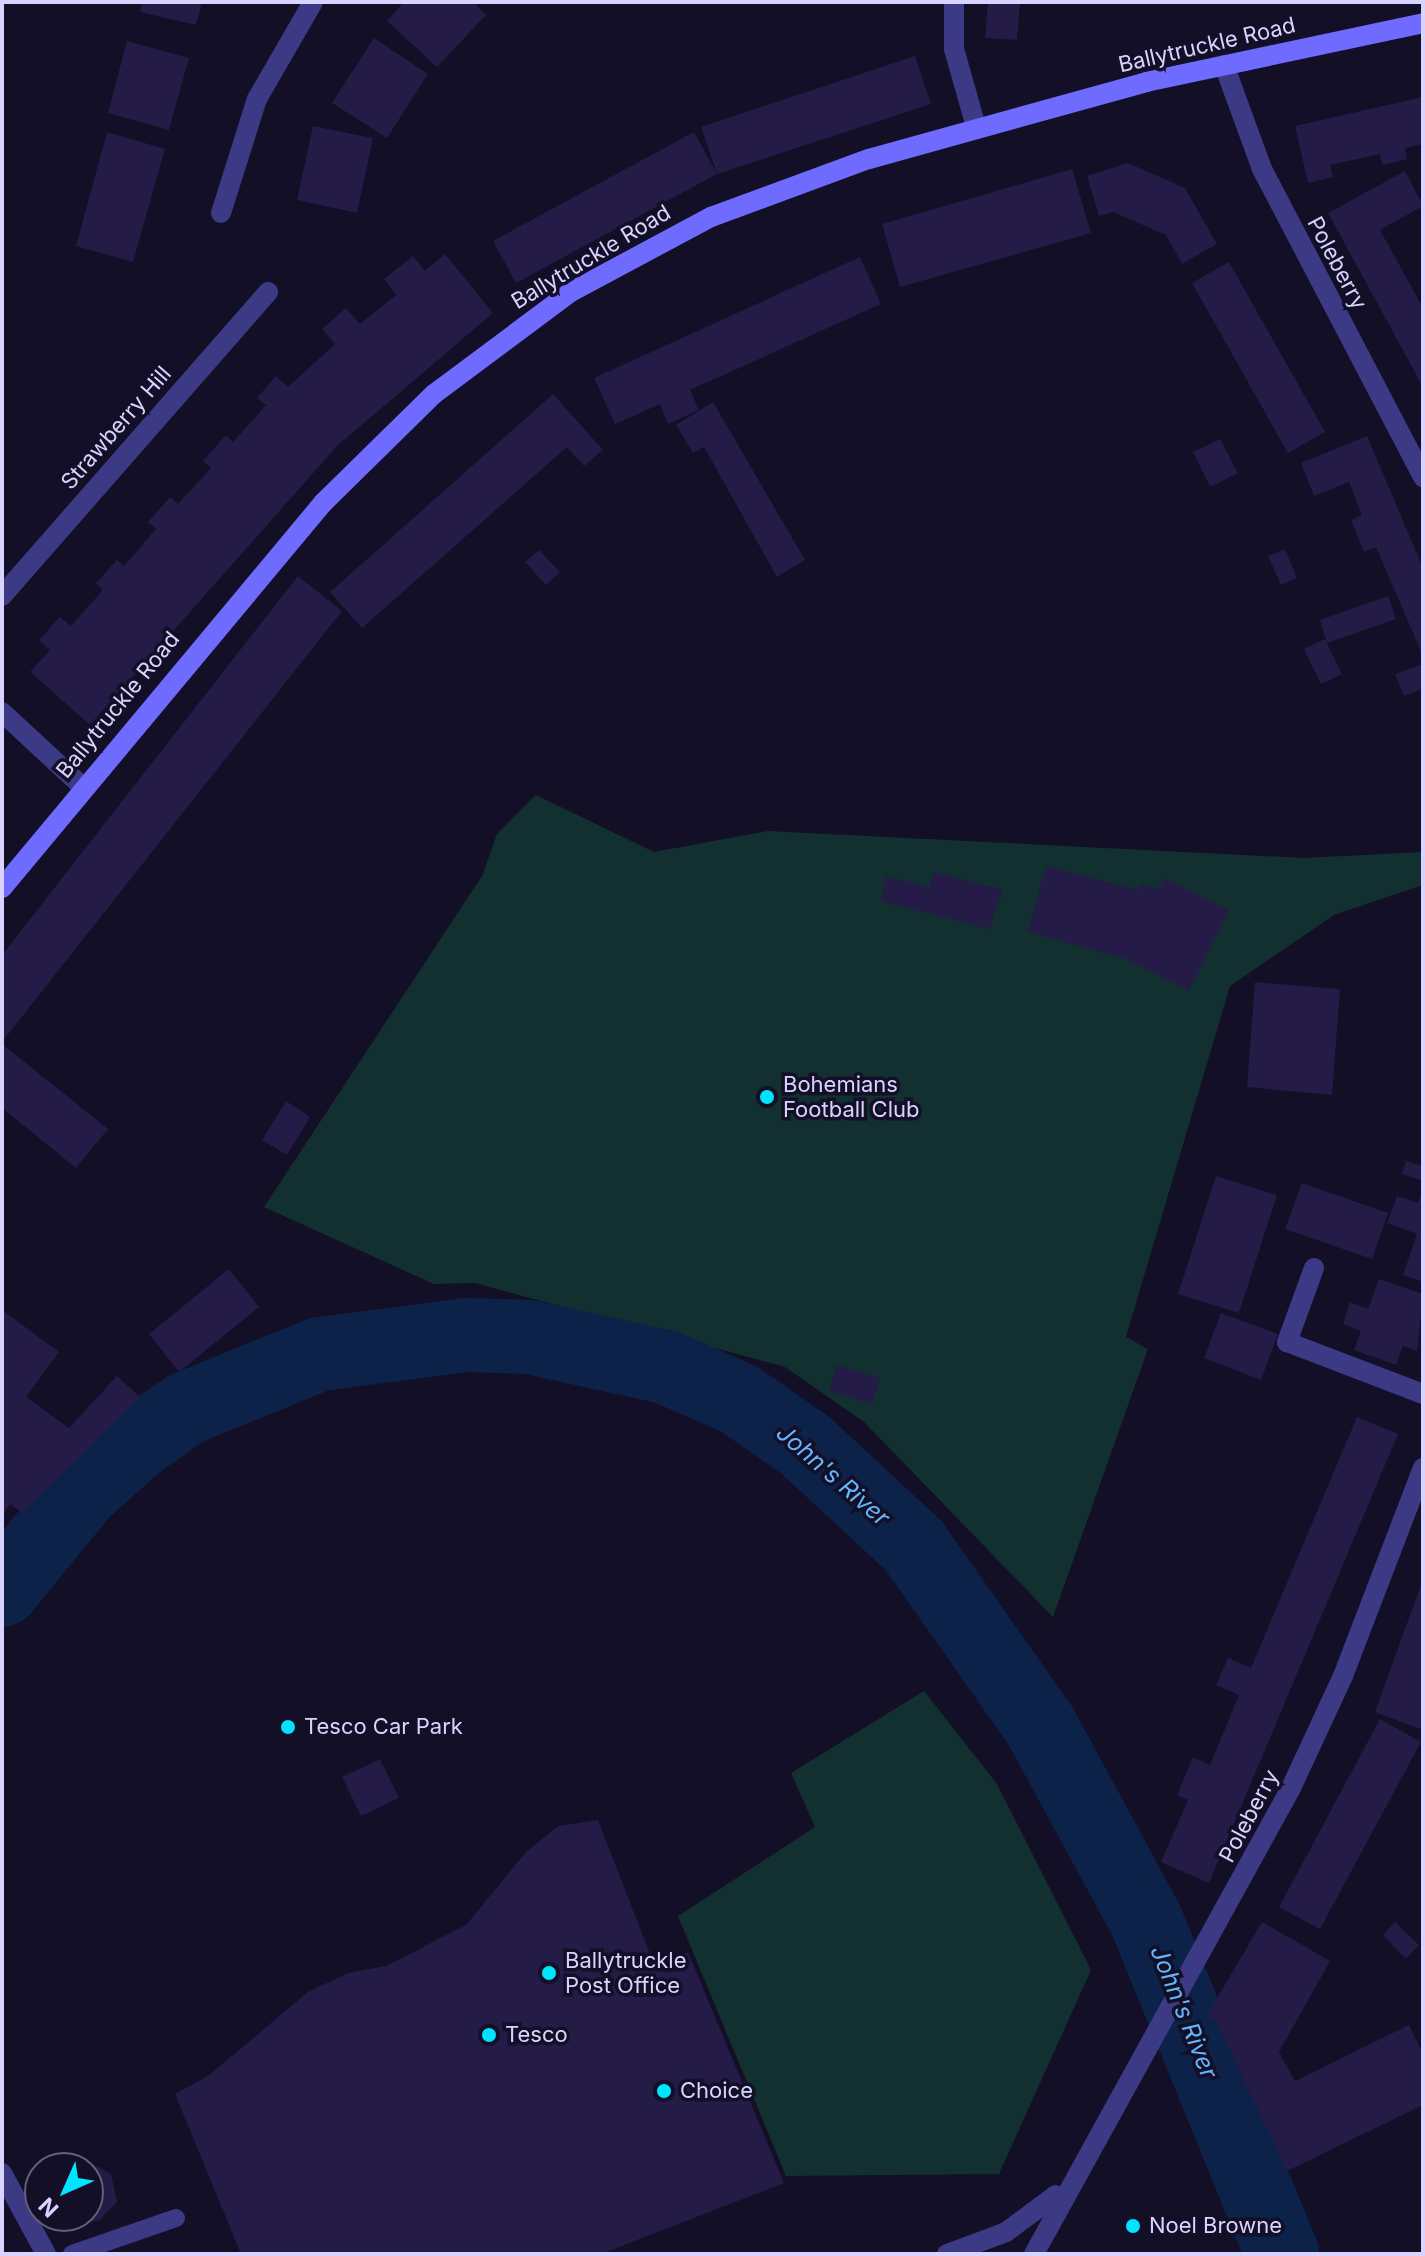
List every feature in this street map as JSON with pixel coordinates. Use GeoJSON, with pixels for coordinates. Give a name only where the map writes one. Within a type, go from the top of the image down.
{"type":"FeatureCollection","features":[{"type":"Feature","properties":{"kind":"main road","name":"Ballytruckle Road"},"geometry":{"type":"LineString","coordinates":[[2,888],[82,786],[323,503],[401,424],[506,336],[610,269],[711,217],[976,127],[1224,65],[1423,23]]}},
{"type":"Feature","properties":{"kind":"street"},"geometry":{"type":"LineString","coordinates":[[221,213],[251,113],[313,2]]}},
{"type":"Feature","properties":{"kind":"street"},"geometry":{"type":"LineString","coordinates":[[954,2],[954,49],[976,127]]}},
{"type":"Feature","properties":{"kind":"street","name":"Poleberry"},"geometry":{"type":"LineString","coordinates":[[1224,65],[1262,169],[1423,477]]}},
{"type":"Feature","properties":{"kind":"street","name":"Strawberry Hill"},"geometry":{"type":"LineString","coordinates":[[2,596],[268,292]]}},
{"type":"Feature","properties":{"kind":"street"},"geometry":{"type":"LineString","coordinates":[[2,712],[82,786]]}},
{"type":"Feature","properties":{"kind":"street"},"geometry":{"type":"LineString","coordinates":[[1314,1268],[1287,1342],[1423,1394]]}},
{"type":"Feature","properties":{"kind":"street","name":"Poleberry"},"geometry":{"type":"LineString","coordinates":[[1034,2254],[1079,2167],[1209,1939],[1314,1739],[1423,1468]]}},
{"type":"Feature","properties":{"kind":"street","name":"Poleberry"},"geometry":{"type":"LineString","coordinates":[[947,2254],[1022,2223],[1079,2167]]}},
{"type":"Feature","properties":{"kind":"street"},"geometry":{"type":"LineString","coordinates":[[2,2173],[46,2254]]}},
{"type":"Feature","properties":{"kind":"lane"},"geometry":{"type":"LineString","coordinates":[[72,2254],[176,2218]]}},
{"type":"Feature","properties":{"kind":"green space","name":"Bohemians Football Club"},"geometry":{"type":"Polygon","coordinates":[[[536,795],[654,852],[768,831],[1304,858],[1423,852],[1423,885],[1334,915],[1230,986],[1126,1337],[1148,1349],[1053,1617],[864,1422],[785,1367],[475,1283],[434,1284],[264,1207],[482,876],[497,834],[536,795]]]}},
{"type":"Feature","properties":{"kind":"green space"},"geometry":{"type":"Polygon","coordinates":[[[924,1691],[997,1784],[1091,1970],[999,2174],[786,2176],[678,1916],[815,1827],[791,1773],[924,1691]]]}},
{"type":"Feature","properties":{"kind":"building"},"geometry":{"type":"Polygon","coordinates":[[[142,2],[202,2],[196,25],[140,12],[142,2]]]}},
{"type":"Feature","properties":{"kind":"building"},"geometry":{"type":"Polygon","coordinates":[[[404,2],[473,2],[486,15],[437,67],[387,21],[404,2]]]}},
{"type":"Feature","properties":{"kind":"building"},"geometry":{"type":"Polygon","coordinates":[[[988,2],[1020,2],[1017,40],[985,38],[988,2]]]}},
{"type":"Feature","properties":{"kind":"building"},"geometry":{"type":"Polygon","coordinates":[[[374,38],[428,74],[387,138],[332,103],[374,38]]]}},
{"type":"Feature","properties":{"kind":"building"},"geometry":{"type":"Polygon","coordinates":[[[127,41],[189,58],[169,130],[108,113],[127,41]]]}},
{"type":"Feature","properties":{"kind":"building"},"geometry":{"type":"Polygon","coordinates":[[[915,56],[931,104],[717,174],[701,127],[915,56]]]}},
{"type":"Feature","properties":{"kind":"building"},"geometry":{"type":"Polygon","coordinates":[[[1423,97],[1423,144],[1405,148],[1407,159],[1382,165],[1380,154],[1330,165],[1333,177],[1308,183],[1295,126],[1423,97]]]}},
{"type":"Feature","properties":{"kind":"building"},"geometry":{"type":"Polygon","coordinates":[[[313,126],[373,138],[357,213],[297,200],[313,126]]]}},
{"type":"Feature","properties":{"kind":"building"},"geometry":{"type":"Polygon","coordinates":[[[107,132],[165,149],[133,262],[76,246],[107,132]]]}},
{"type":"Feature","properties":{"kind":"building"},"geometry":{"type":"Polygon","coordinates":[[[694,132],[717,174],[516,283],[493,241],[694,132]]]}},
{"type":"Feature","properties":{"kind":"building"},"geometry":{"type":"Polygon","coordinates":[[[1128,163],[1185,188],[1217,244],[1182,264],[1166,235],[1113,212],[1099,216],[1087,176],[1128,163]]]}},
{"type":"Feature","properties":{"kind":"building"},"geometry":{"type":"Polygon","coordinates":[[[1072,169],[1091,233],[900,287],[882,224],[1072,169]]]}},
{"type":"Feature","properties":{"kind":"building"},"geometry":{"type":"Polygon","coordinates":[[[1405,171],[1423,206],[1380,230],[1423,308],[1423,387],[1328,213],[1405,171]]]}},
{"type":"Feature","properties":{"kind":"building"},"geometry":{"type":"Polygon","coordinates":[[[445,254],[493,313],[337,446],[90,725],[30,672],[50,650],[39,640],[60,617],[71,626],[103,590],[96,583],[117,560],[124,566],[156,529],[148,522],[170,497],[178,504],[211,468],[203,461],[226,435],[233,442],[266,405],[257,398],[276,376],[288,387],[335,344],[322,329],[346,308],[360,324],[396,295],[384,279],[413,256],[425,271],[445,254]]]}},
{"type":"Feature","properties":{"kind":"building"},"geometry":{"type":"Polygon","coordinates":[[[860,257],[881,304],[690,390],[699,410],[668,424],[660,404],[615,424],[594,378],[860,257]]]}},
{"type":"Feature","properties":{"kind":"building"},"geometry":{"type":"Polygon","coordinates":[[[1229,262],[1325,432],[1288,453],[1192,283],[1229,262]]]}},
{"type":"Feature","properties":{"kind":"building"},"geometry":{"type":"Polygon","coordinates":[[[553,394],[603,450],[584,466],[567,447],[362,628],[330,592],[553,394]]]}},
{"type":"Feature","properties":{"kind":"building"},"geometry":{"type":"Polygon","coordinates":[[[713,402],[805,560],[777,577],[704,447],[693,453],[676,425],[713,402]]]}},
{"type":"Feature","properties":{"kind":"building"},"geometry":{"type":"Polygon","coordinates":[[[1367,436],[1423,568],[1423,656],[1376,547],[1364,552],[1351,520],[1362,515],[1349,482],[1314,496],[1301,463],[1367,436]]]}},
{"type":"Feature","properties":{"kind":"building"},"geometry":{"type":"Polygon","coordinates":[[[1220,439],[1238,473],[1210,487],[1193,452],[1220,439]]]}},
{"type":"Feature","properties":{"kind":"building"},"geometry":{"type":"Polygon","coordinates":[[[1285,549],[1297,578],[1281,585],[1268,556],[1285,549]]]}},
{"type":"Feature","properties":{"kind":"building"},"geometry":{"type":"Polygon","coordinates":[[[539,550],[560,572],[546,585],[525,562],[539,550]]]}},
{"type":"Feature","properties":{"kind":"building"},"geometry":{"type":"Polygon","coordinates":[[[298,576],[342,611],[2,1042],[2,955],[298,576]]]}},
{"type":"Feature","properties":{"kind":"building"},"geometry":{"type":"Polygon","coordinates":[[[1388,596],[1396,619],[1327,643],[1320,620],[1388,596]]]}},
{"type":"Feature","properties":{"kind":"building"},"geometry":{"type":"Polygon","coordinates":[[[1325,639],[1342,674],[1321,684],[1304,649],[1325,639]]]}},
{"type":"Feature","properties":{"kind":"building"},"geometry":{"type":"Polygon","coordinates":[[[1423,664],[1423,689],[1404,696],[1395,674],[1423,664]]]}},
{"type":"Feature","properties":{"kind":"building"},"geometry":{"type":"Polygon","coordinates":[[[1046,866],[1138,890],[1140,884],[1159,889],[1165,878],[1229,910],[1189,991],[1124,958],[1028,932],[1046,866]]]}},
{"type":"Feature","properties":{"kind":"building"},"geometry":{"type":"Polygon","coordinates":[[[933,872],[1003,890],[989,929],[881,901],[886,876],[929,887],[933,872]]]}},
{"type":"Feature","properties":{"kind":"building"},"geometry":{"type":"Polygon","coordinates":[[[1255,982],[1340,989],[1332,1095],[1247,1087],[1255,982]]]}},
{"type":"Feature","properties":{"kind":"building"},"geometry":{"type":"Polygon","coordinates":[[[2,1044],[108,1129],[76,1168],[2,1108],[2,1044]]]}},
{"type":"Feature","properties":{"kind":"building"},"geometry":{"type":"Polygon","coordinates":[[[286,1101],[310,1117],[287,1155],[262,1140],[286,1101]]]}},
{"type":"Feature","properties":{"kind":"building"},"geometry":{"type":"Polygon","coordinates":[[[1406,1161],[1423,1166],[1423,1181],[1402,1174],[1406,1161]]]}},
{"type":"Feature","properties":{"kind":"building"},"geometry":{"type":"Polygon","coordinates":[[[1216,1176],[1277,1195],[1239,1313],[1178,1294],[1216,1176]]]}},
{"type":"Feature","properties":{"kind":"building"},"geometry":{"type":"Polygon","coordinates":[[[1302,1183],[1388,1213],[1372,1259],[1285,1229],[1302,1183]]]}},
{"type":"Feature","properties":{"kind":"building"},"geometry":{"type":"Polygon","coordinates":[[[1423,1189],[1423,1282],[1403,1275],[1417,1234],[1387,1223],[1397,1196],[1418,1203],[1423,1189]]]}},
{"type":"Feature","properties":{"kind":"building"},"geometry":{"type":"Polygon","coordinates":[[[229,1269],[259,1307],[179,1372],[149,1334],[229,1269]]]}},
{"type":"Feature","properties":{"kind":"building"},"geometry":{"type":"Polygon","coordinates":[[[1379,1279],[1423,1294],[1417,1351],[1403,1346],[1396,1365],[1354,1350],[1361,1331],[1343,1324],[1350,1302],[1368,1309],[1379,1279]]]}},
{"type":"Feature","properties":{"kind":"building"},"geometry":{"type":"Polygon","coordinates":[[[2,1310],[59,1352],[26,1397],[69,1428],[117,1376],[140,1397],[22,1513],[10,1504],[2,1515],[2,1310]]]}},
{"type":"Feature","properties":{"kind":"building"},"geometry":{"type":"Polygon","coordinates":[[[1221,1313],[1278,1334],[1261,1380],[1204,1358],[1221,1313]]]}},
{"type":"Feature","properties":{"kind":"building"},"geometry":{"type":"Polygon","coordinates":[[[837,1365],[880,1378],[872,1404],[829,1391],[837,1365]]]}},
{"type":"Feature","properties":{"kind":"building"},"geometry":{"type":"Polygon","coordinates":[[[1357,1417],[1398,1434],[1209,1883],[1161,1862],[1188,1800],[1177,1795],[1193,1757],[1210,1765],[1239,1695],[1216,1685],[1228,1658],[1251,1668],[1357,1417]]]}},
{"type":"Feature","properties":{"kind":"building"},"geometry":{"type":"Polygon","coordinates":[[[1423,1579],[1423,1730],[1375,1712],[1423,1579]]]}},
{"type":"Feature","properties":{"kind":"building"},"geometry":{"type":"Polygon","coordinates":[[[1380,1719],[1421,1742],[1320,1929],[1279,1907],[1380,1719]]]}},
{"type":"Feature","properties":{"kind":"building"},"geometry":{"type":"Polygon","coordinates":[[[380,1759],[399,1798],[361,1816],[342,1777],[380,1759]]]}},
{"type":"Feature","properties":{"kind":"building","name":"Tesco"},"geometry":{"type":"Polygon","coordinates":[[[598,1820],[654,1964],[688,1952],[784,2183],[601,2254],[241,2254],[175,2094],[208,2076],[308,1992],[348,1973],[386,1966],[466,1925],[526,1852],[558,1826],[598,1820]]]}},
{"type":"Feature","properties":{"kind":"building"},"geometry":{"type":"Polygon","coordinates":[[[1262,1922],[1330,1961],[1279,2052],[1295,2081],[1409,2025],[1423,2054],[1423,2105],[1287,2171],[1216,2021],[1207,2015],[1262,1922]]]}},
{"type":"Feature","properties":{"kind":"building"},"geometry":{"type":"Polygon","coordinates":[[[1395,1922],[1419,1945],[1406,1959],[1383,1935],[1395,1922]]]}},
{"type":"Feature","properties":{"kind":"building"},"geometry":{"type":"Polygon","coordinates":[[[104,2170],[111,2174],[117,2202],[104,2216],[104,2170]]]}},
{"type":"Feature","properties":{"kind":"waterway","name":"John's River"},"geometry":{"type":"LineString","coordinates":[[2,1590],[83,1491],[138,1442],[187,1408],[320,1354],[466,1335],[529,1337],[666,1367],[739,1399],[805,1445],[914,1546],[1040,1725],[1146,1920],[1282,2254]]}},
{"type":"Feature","properties":{"kind":"place","name":"Bohemians Football Club"},"geometry":{"type":"Point","coordinates":[767,1097]}},
{"type":"Feature","properties":{"kind":"place","name":"Tesco Car Park"},"geometry":{"type":"Point","coordinates":[288,1727]}},
{"type":"Feature","properties":{"kind":"place","name":"Ballytruckle Post Office"},"geometry":{"type":"Point","coordinates":[549,1973]}},
{"type":"Feature","properties":{"kind":"place","name":"Tesco"},"geometry":{"type":"Point","coordinates":[489,2035]}},
{"type":"Feature","properties":{"kind":"place","name":"Choice"},"geometry":{"type":"Point","coordinates":[664,2091]}},
{"type":"Feature","properties":{"kind":"place","name":"Noel Browne"},"geometry":{"type":"Point","coordinates":[1133,2226]}}]}
